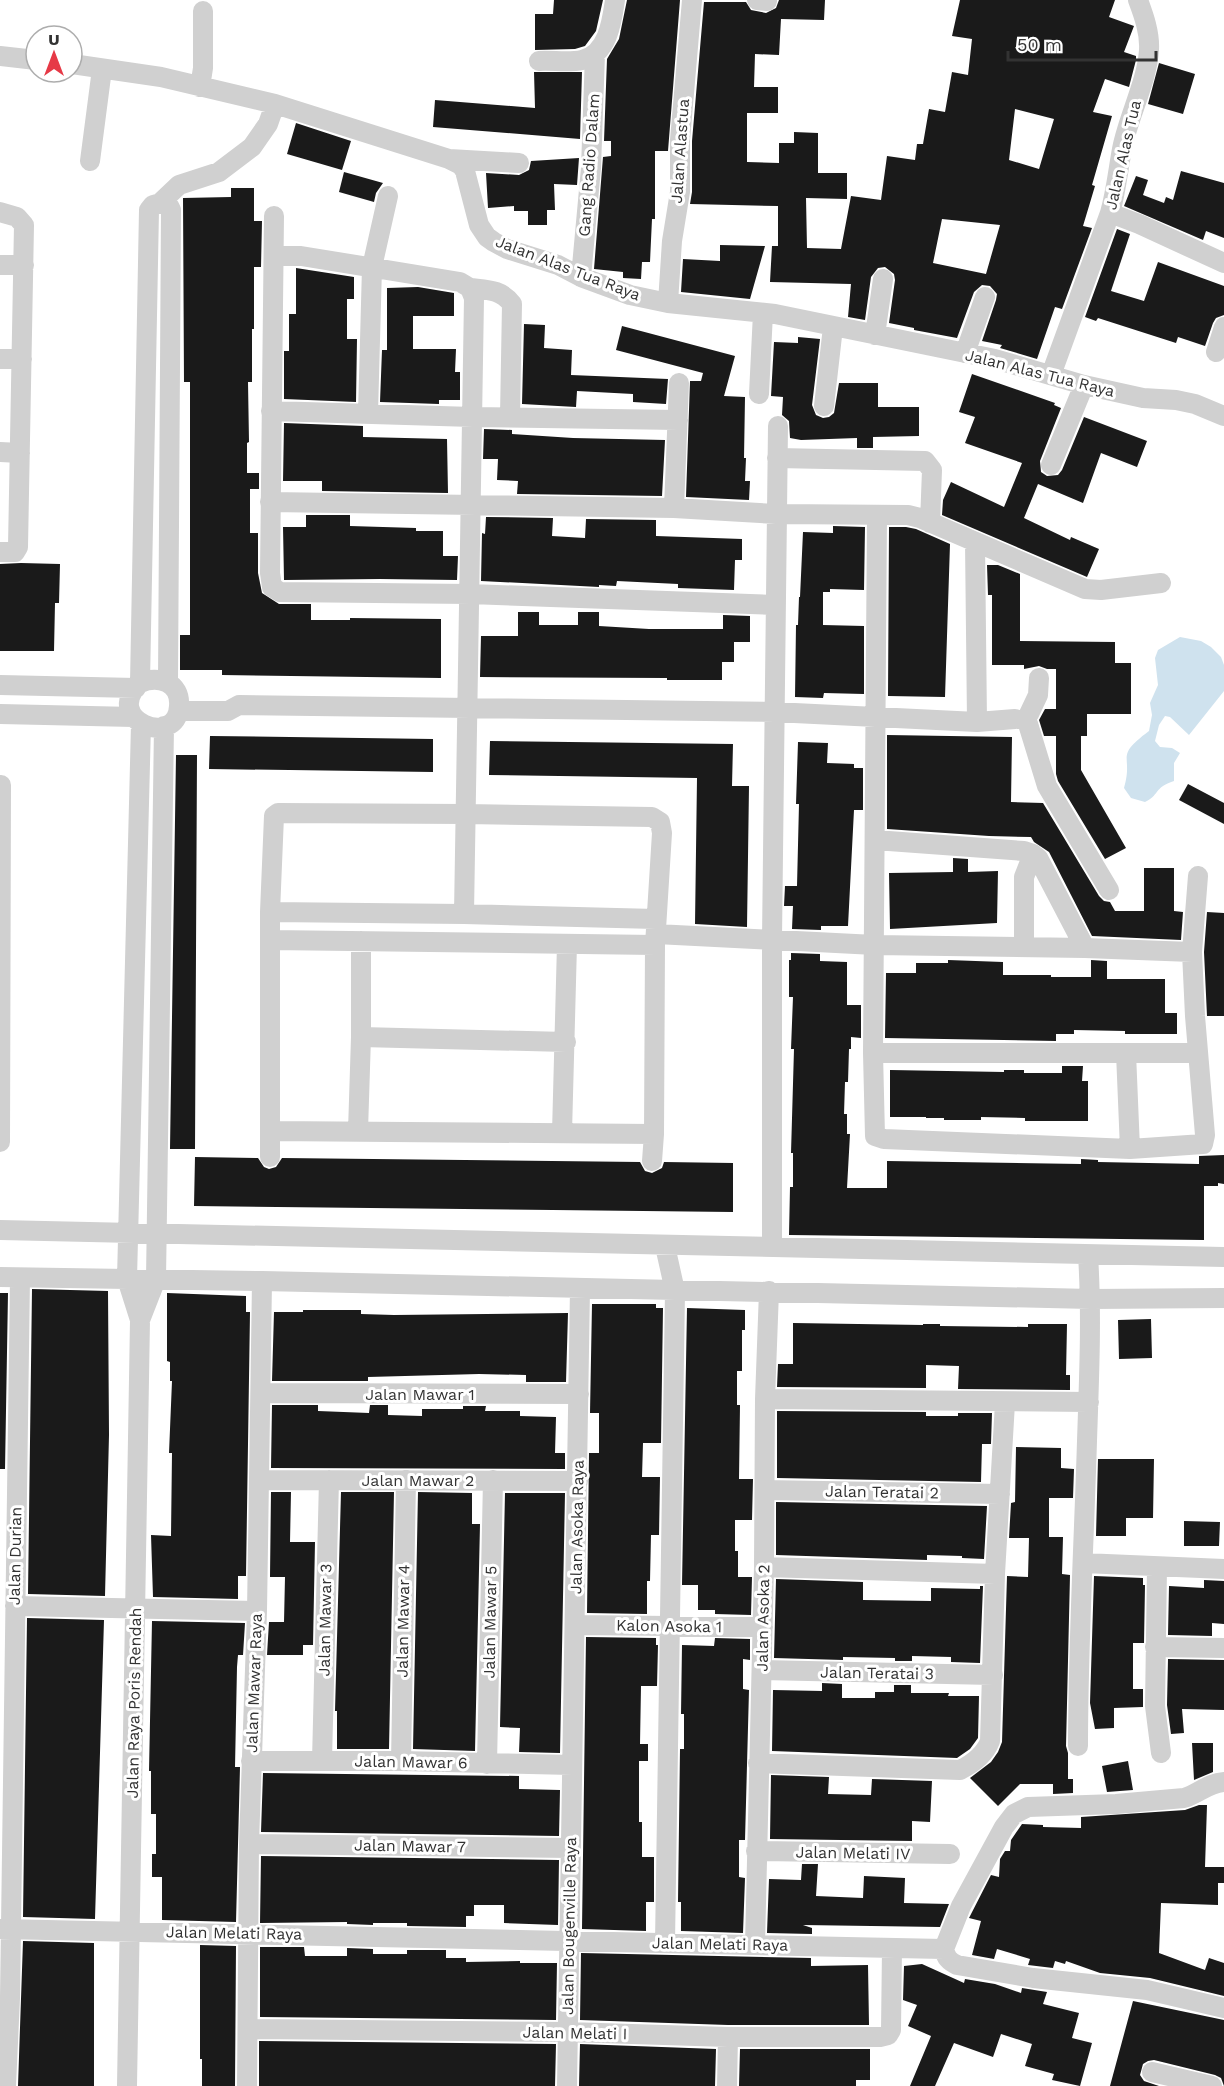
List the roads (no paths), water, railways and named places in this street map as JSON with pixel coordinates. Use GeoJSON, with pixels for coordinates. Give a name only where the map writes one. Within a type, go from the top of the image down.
{"type":"FeatureCollection","features":[{"type":"Feature","properties":{"kind":"street","name":"Gang Radio Dalam"},"geometry":{"type":"LineString","coordinates":[[581,277],[591,168],[595,54],[606,38],[611,25],[615,0]]}},
{"type":"Feature","properties":{"kind":"street","name":"Jalan Alastua"},"geometry":{"type":"LineString","coordinates":[[668,303],[672,241],[680,192],[680,140],[692,0]]}},
{"type":"Feature","properties":{"kind":"street"},"geometry":{"type":"LineString","coordinates":[[757,0],[767,1]]}},
{"type":"Feature","properties":{"kind":"street","name":"Jalan Alas Tua"},"geometry":{"type":"LineString","coordinates":[[1051,375],[1110,213],[1116,193],[1129,118],[1145,69],[1149,50],[1145,22],[1138,0]]}},
{"type":"Feature","properties":{"kind":"street"},"geometry":{"type":"LineString","coordinates":[[200,87],[203,68],[203,11]]}},
{"type":"Feature","properties":{"kind":"street"},"geometry":{"type":"LineString","coordinates":[[539,61],[582,60],[595,54]]}},
{"type":"Feature","properties":{"kind":"street"},"geometry":{"type":"LineString","coordinates":[[0,56],[24,59]]}},
{"type":"Feature","properties":{"kind":"street"},"geometry":{"type":"LineString","coordinates":[[84,66],[161,77],[275,104],[449,159],[519,163]]}},
{"type":"Feature","properties":{"kind":"street"},"geometry":{"type":"LineString","coordinates":[[90,161],[102,69]]}},
{"type":"Feature","properties":{"kind":"street"},"geometry":{"type":"LineString","coordinates":[[137,721],[130,702],[138,686],[149,210],[179,185],[219,171],[252,147],[268,124],[275,104]]}},
{"type":"Feature","properties":{"kind":"street","name":"Jalan Alas Tua Raya"},"geometry":{"type":"LineString","coordinates":[[449,159],[461,165],[465,171],[479,225],[487,237],[507,249],[558,265],[581,277],[630,295],[668,303],[763,313],[965,353],[1084,385],[1143,398],[1195,404],[1224,416]]}},
{"type":"Feature","properties":{"kind":"street"},"geometry":{"type":"LineString","coordinates":[[368,414],[372,267],[388,196]]}},
{"type":"Feature","properties":{"kind":"street"},"geometry":{"type":"LineString","coordinates":[[0,714],[137,721],[148,728],[171,723],[175,697],[171,210],[169,206],[160,203]]}},
{"type":"Feature","properties":{"kind":"street"},"geometry":{"type":"LineString","coordinates":[[0,212],[23,222],[24,265],[18,549],[13,552],[0,552]]}},
{"type":"Feature","properties":{"kind":"street"},"geometry":{"type":"LineString","coordinates":[[1110,213],[1139,224],[1224,264]]}},
{"type":"Feature","properties":{"kind":"street"},"geometry":{"type":"LineString","coordinates":[[274,216],[270,502],[270,580],[272,587],[280,592],[470,594],[775,605]]}},
{"type":"Feature","properties":{"kind":"street"},"geometry":{"type":"LineString","coordinates":[[274,256],[301,256],[460,282],[470,288],[495,290],[507,297],[512,303],[510,416]]}},
{"type":"Feature","properties":{"kind":"street"},"geometry":{"type":"LineString","coordinates":[[0,265],[24,265]]}},
{"type":"Feature","properties":{"kind":"street"},"geometry":{"type":"LineString","coordinates":[[875,335],[883,279]]}},
{"type":"Feature","properties":{"kind":"street"},"geometry":{"type":"LineString","coordinates":[[465,914],[474,298],[470,288]]}},
{"type":"Feature","properties":{"kind":"street"},"geometry":{"type":"LineString","coordinates":[[965,353],[985,297]]}},
{"type":"Feature","properties":{"kind":"street"},"geometry":{"type":"LineString","coordinates":[[759,394],[763,313]]}},
{"type":"Feature","properties":{"kind":"street"},"geometry":{"type":"LineString","coordinates":[[824,406],[832,327]]}},
{"type":"Feature","properties":{"kind":"street"},"geometry":{"type":"LineString","coordinates":[[1216,352],[1224,327]]}},
{"type":"Feature","properties":{"kind":"street"},"geometry":{"type":"LineString","coordinates":[[0,359],[22,359]]}},
{"type":"Feature","properties":{"kind":"street"},"geometry":{"type":"LineString","coordinates":[[674,508],[679,383]]}},
{"type":"Feature","properties":{"kind":"street"},"geometry":{"type":"LineString","coordinates":[[1051,465],[1084,385]]}},
{"type":"Feature","properties":{"kind":"street"},"geometry":{"type":"LineString","coordinates":[[271,411],[678,420]]}},
{"type":"Feature","properties":{"kind":"street"},"geometry":{"type":"LineString","coordinates":[[772,1247],[772,939],[778,426]]}},
{"type":"Feature","properties":{"kind":"street"},"geometry":{"type":"LineString","coordinates":[[0,452],[20,453]]}},
{"type":"Feature","properties":{"kind":"street"},"geometry":{"type":"LineString","coordinates":[[777,459],[925,461],[932,470],[930,523]]}},
{"type":"Feature","properties":{"kind":"street"},"geometry":{"type":"LineString","coordinates":[[270,502],[674,508],[776,514],[908,515],[1085,588],[1101,591],[1161,583]]}},
{"type":"Feature","properties":{"kind":"street"},"geometry":{"type":"LineString","coordinates":[[877,515],[873,1053],[875,1136],[1130,1149],[1198,1145],[1204,1142],[1192,952],[1198,876]]}},
{"type":"Feature","properties":{"kind":"street"},"geometry":{"type":"LineString","coordinates":[[975,542],[977,722]]}},
{"type":"Feature","properties":{"kind":"street"},"geometry":{"type":"LineString","coordinates":[[1039,678],[1038,695],[1024,719],[1047,786],[1109,890]]}},
{"type":"Feature","properties":{"kind":"street"},"geometry":{"type":"LineString","coordinates":[[0,685],[138,686],[149,680],[159,679],[175,697],[228,711],[239,705],[468,707],[774,712],[977,722],[1024,719]]}},
{"type":"Feature","properties":{"kind":"street","name":"Jalan Raya Poris Rendah"},"geometry":{"type":"LineString","coordinates":[[127,2086],[123,1931],[136,1610],[140,1320],[127,1279],[137,721]]}},
{"type":"Feature","properties":{"kind":"street"},"geometry":{"type":"LineString","coordinates":[[156,1279],[164,726]]}},
{"type":"Feature","properties":{"kind":"street"},"geometry":{"type":"LineString","coordinates":[[0,1142],[2,785]]}},
{"type":"Feature","properties":{"kind":"street"},"geometry":{"type":"LineString","coordinates":[[270,1157],[270,912],[273,818],[276,814],[466,814],[657,819],[660,822],[662,833],[656,933],[652,1161]]}},
{"type":"Feature","properties":{"kind":"street"},"geometry":{"type":"LineString","coordinates":[[875,840],[1024,851],[1033,854],[1047,873],[1085,948]]}},
{"type":"Feature","properties":{"kind":"street"},"geometry":{"type":"LineString","coordinates":[[1024,947],[1024,877],[1033,854]]}},
{"type":"Feature","properties":{"kind":"street"},"geometry":{"type":"LineString","coordinates":[[270,912],[465,914],[656,933],[875,945],[1192,952]]}},
{"type":"Feature","properties":{"kind":"street"},"geometry":{"type":"LineString","coordinates":[[270,940],[567,944],[656,933]]}},
{"type":"Feature","properties":{"kind":"street"},"geometry":{"type":"LineString","coordinates":[[358,1131],[361,941]]}},
{"type":"Feature","properties":{"kind":"street"},"geometry":{"type":"LineString","coordinates":[[562,1133],[567,944]]}},
{"type":"Feature","properties":{"kind":"street"},"geometry":{"type":"LineString","coordinates":[[361,1037],[566,1042]]}},
{"type":"Feature","properties":{"kind":"street"},"geometry":{"type":"LineString","coordinates":[[873,1053],[1197,1053]]}},
{"type":"Feature","properties":{"kind":"street"},"geometry":{"type":"LineString","coordinates":[[1126,1053],[1130,1149]]}},
{"type":"Feature","properties":{"kind":"street"},"geometry":{"type":"LineString","coordinates":[[270,1131],[654,1134]]}},
{"type":"Feature","properties":{"kind":"street"},"geometry":{"type":"LineString","coordinates":[[0,1230],[1224,1257]]}},
{"type":"Feature","properties":{"kind":"street"},"geometry":{"type":"LineString","coordinates":[[665,1246],[675,1291],[665,1943]]}},
{"type":"Feature","properties":{"kind":"street"},"geometry":{"type":"LineString","coordinates":[[1078,1746],[1078,1656],[1089,1402],[1091,1299],[1088,1255]]}},
{"type":"Feature","properties":{"kind":"street"},"geometry":{"type":"LineString","coordinates":[[10,1278],[262,1281],[1091,1299],[1224,1298]]}},
{"type":"Feature","properties":{"kind":"street","name":"Jalan Durian"},"geometry":{"type":"LineString","coordinates":[[6,2086],[4,2014],[6,1757],[15,1606],[8,1471],[10,1278]]}},
{"type":"Feature","properties":{"kind":"street","name":"Jalan Raya Poris Rendah"},"geometry":{"type":"LineString","coordinates":[[140,1320],[156,1279]]}},
{"type":"Feature","properties":{"kind":"street","name":"Jalan Mawar Raya"},"geometry":{"type":"LineString","coordinates":[[247,2086],[249,1844],[257,1611],[262,1281]]}},
{"type":"Feature","properties":{"kind":"street","name":"Jalan Asoka Raya"},"geometry":{"type":"LineString","coordinates":[[572,1765],[580,1289]]}},
{"type":"Feature","properties":{"kind":"street","name":"Jalan Asoka 2"},"geometry":{"type":"LineString","coordinates":[[755,1945],[763,1627],[765,1399],[770,1291]]}},
{"type":"Feature","properties":{"kind":"street","name":"Jalan Mawar 1"},"geometry":{"type":"LineString","coordinates":[[261,1393],[579,1394]]}},
{"type":"Feature","properties":{"kind":"street"},"geometry":{"type":"LineString","coordinates":[[765,1399],[1089,1402]]}},
{"type":"Feature","properties":{"kind":"street"},"geometry":{"type":"LineString","coordinates":[[758,1763],[960,1770],[988,1747],[1005,1402]]}},
{"type":"Feature","properties":{"kind":"street","name":"Jalan Mawar 2"},"geometry":{"type":"LineString","coordinates":[[259,1480],[578,1481]]}},
{"type":"Feature","properties":{"kind":"street","name":"Jalan Mawar 3"},"geometry":{"type":"LineString","coordinates":[[322,1761],[329,1480]]}},
{"type":"Feature","properties":{"kind":"street","name":"Jalan Mawar 4"},"geometry":{"type":"LineString","coordinates":[[401,1761],[406,1480]]}},
{"type":"Feature","properties":{"kind":"street","name":"Jalan Mawar 5"},"geometry":{"type":"LineString","coordinates":[[487,1764],[493,1480]]}},
{"type":"Feature","properties":{"kind":"street","name":"Jalan Teratai 2"},"geometry":{"type":"LineString","coordinates":[[765,1490],[1000,1494]]}},
{"type":"Feature","properties":{"kind":"street"},"geometry":{"type":"LineString","coordinates":[[1083,1563],[1224,1569]]}},
{"type":"Feature","properties":{"kind":"street"},"geometry":{"type":"LineString","coordinates":[[764,1567],[995,1574]]}},
{"type":"Feature","properties":{"kind":"street"},"geometry":{"type":"LineString","coordinates":[[1156,1567],[1155,1706],[1161,1753]]}},
{"type":"Feature","properties":{"kind":"street"},"geometry":{"type":"LineString","coordinates":[[15,1606],[257,1611]]}},
{"type":"Feature","properties":{"kind":"street","name":"Kalon Asoka 1"},"geometry":{"type":"LineString","coordinates":[[576,1625],[763,1627]]}},
{"type":"Feature","properties":{"kind":"street"},"geometry":{"type":"LineString","coordinates":[[1155,1647],[1224,1648]]}},
{"type":"Feature","properties":{"kind":"street","name":"Jalan Teratai 3"},"geometry":{"type":"LineString","coordinates":[[762,1670],[993,1675]]}},
{"type":"Feature","properties":{"kind":"street","name":"Jalan Mawar 6"},"geometry":{"type":"LineString","coordinates":[[251,1761],[401,1761],[572,1765]]}},
{"type":"Feature","properties":{"kind":"street","name":"Jalan Bougenville Raya"},"geometry":{"type":"LineString","coordinates":[[567,2086],[572,1765]]}},
{"type":"Feature","properties":{"kind":"street"},"geometry":{"type":"LineString","coordinates":[[1224,1782],[1206,1786],[1192,1796],[1184,1798],[1116,1804],[1028,1807],[1014,1814],[1004,1827],[961,1906],[944,1949],[950,1962],[957,1965],[1033,1978],[1147,1990],[1224,2008]]}},
{"type":"Feature","properties":{"kind":"street","name":"Jalan Mawar 7"},"geometry":{"type":"LineString","coordinates":[[249,1844],[571,1848]]}},
{"type":"Feature","properties":{"kind":"street","name":"Jalan Melati IV"},"geometry":{"type":"LineString","coordinates":[[756,1851],[950,1854]]}},
{"type":"Feature","properties":{"kind":"street","name":"Jalan Melati Raya"},"geometry":{"type":"LineString","coordinates":[[5,1929],[944,1949]]}},
{"type":"Feature","properties":{"kind":"street","name":"Jalan Melati I"},"geometry":{"type":"LineString","coordinates":[[248,2029],[568,2032],[728,2037],[880,2037],[888,2035],[891,2030],[892,1948]]}},
{"type":"Feature","properties":{"kind":"street"},"geometry":{"type":"LineString","coordinates":[[727,2086],[728,2037]]}},
{"type":"Feature","properties":{"kind":"street"},"geometry":{"type":"LineString","coordinates":[[1152,2072],[1212,2086]]}},
{"type":"Feature","properties":{"kind":"water"},"geometry":{"type":"Polygon","coordinates":[[[1180,637],[1201,641],[1221,657],[1224,665],[1224,691],[1189,735],[1170,717],[1165,716],[1159,725],[1155,741],[1160,747],[1172,748],[1180,753],[1174,763],[1174,781],[1163,786],[1145,802],[1131,798],[1124,788],[1128,752],[1149,731],[1152,715],[1150,703],[1158,685],[1155,658],[1158,650],[1180,637]]]}}]}
